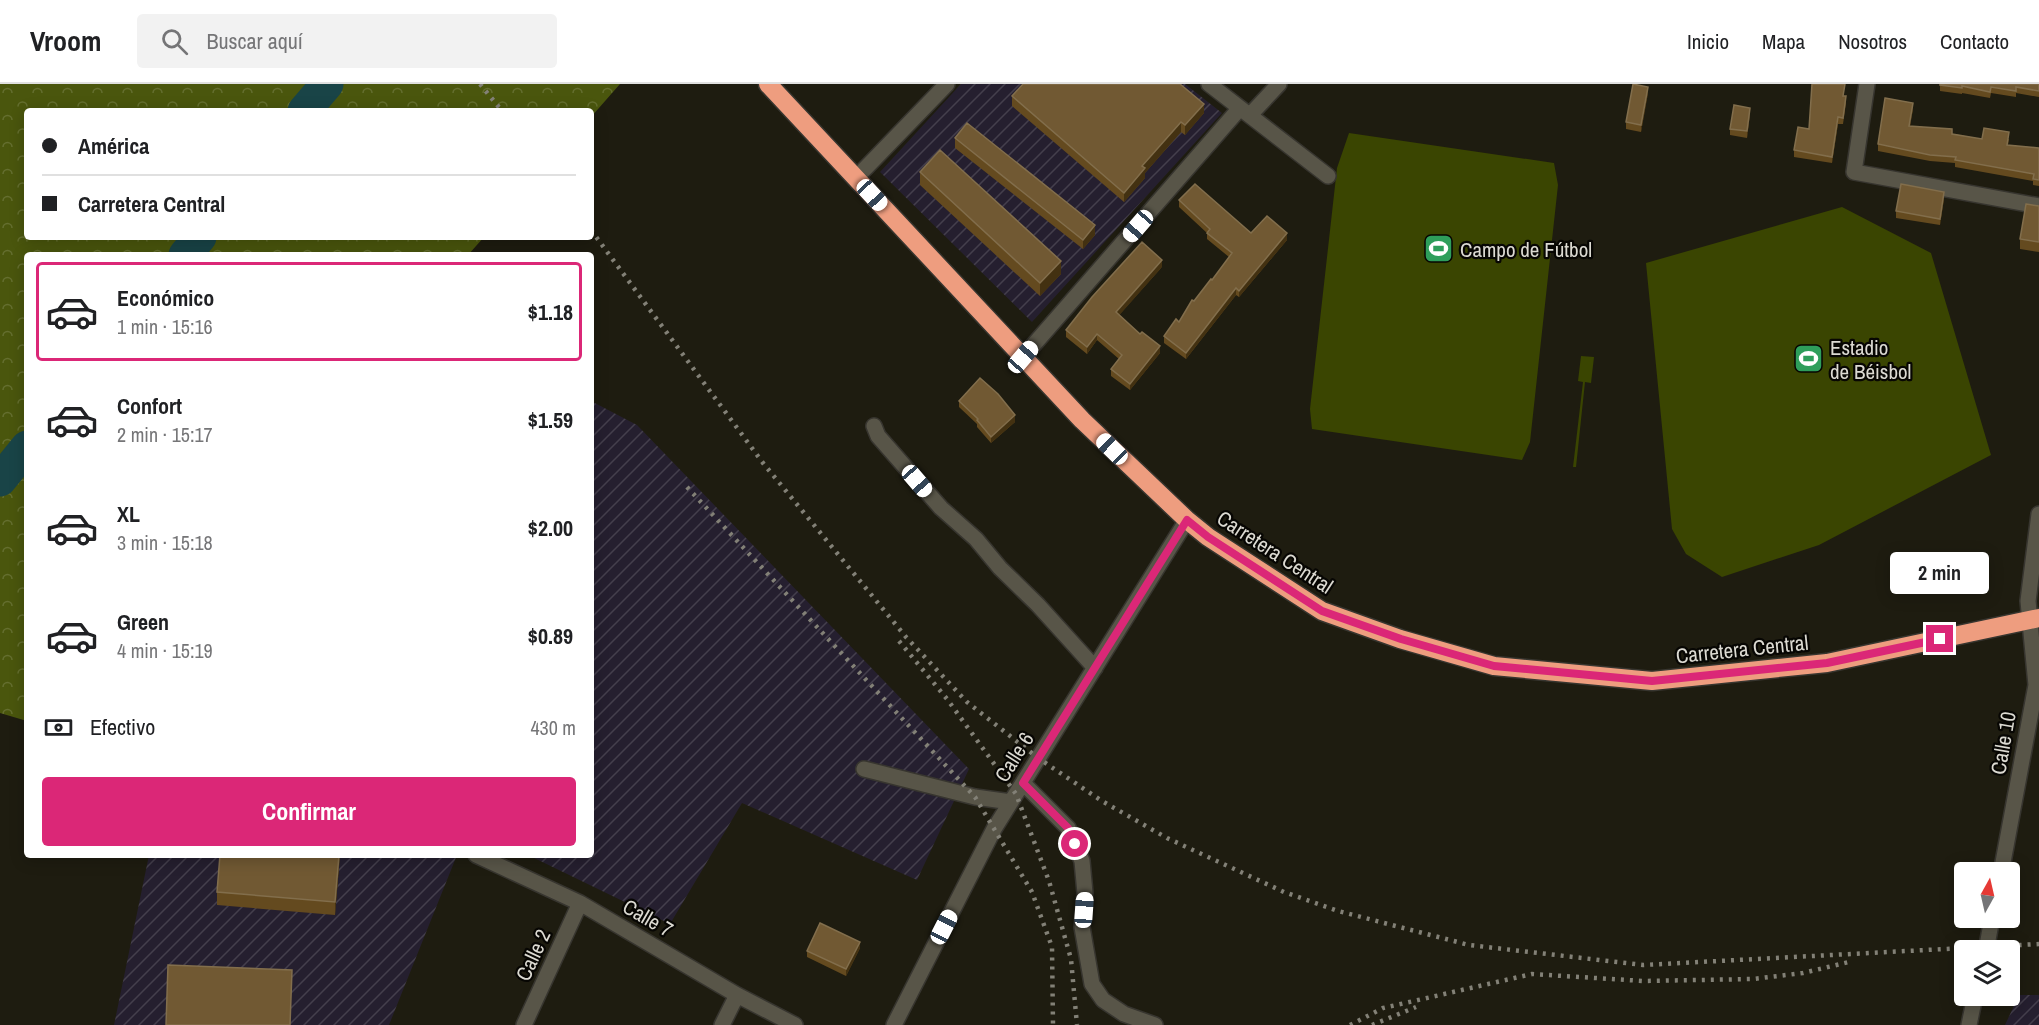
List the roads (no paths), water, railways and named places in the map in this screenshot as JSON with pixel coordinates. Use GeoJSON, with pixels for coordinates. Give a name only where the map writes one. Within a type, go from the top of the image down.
{"type":"FeatureCollection","features":[{"type":"Feature","properties":{"kind":"highway","name":"Carretera Central"},"geometry":{"type":"LineString","coordinates":[[768,84],[1082,420],[1187,520],[1208,537],[1322,611],[1401,639],[1494,666],[1652,681],[1827,663],[2035,618]]}},
{"type":"Feature","properties":{"kind":"street"},"geometry":{"type":"LineString","coordinates":[[856,178],[947,84]]}},
{"type":"Feature","properties":{"kind":"street"},"geometry":{"type":"LineString","coordinates":[[1209,84],[1328,176]]}},
{"type":"Feature","properties":{"kind":"street"},"geometry":{"type":"LineString","coordinates":[[1023,357],[1245,112],[1279,84]]}},
{"type":"Feature","properties":{"kind":"street"},"geometry":{"type":"LineString","coordinates":[[1868,84],[1854,172],[2039,206]]}},
{"type":"Feature","properties":{"kind":"street"},"geometry":{"type":"LineString","coordinates":[[874,426],[878,436],[941,508],[976,539],[1000,568],[1051,619],[1095,668]]}},
{"type":"Feature","properties":{"kind":"street","name":"Calle 10"},"geometry":{"type":"LineString","coordinates":[[2003,862],[2037,685],[2035,618],[2028,601],[2039,514]]}},
{"type":"Feature","properties":{"kind":"street","name":"Calle 6"},"geometry":{"type":"LineString","coordinates":[[894,1025],[994,829],[1187,520]]}},
{"type":"Feature","properties":{"kind":"street"},"geometry":{"type":"LineString","coordinates":[[864,769],[975,797],[1011,802]]}},
{"type":"Feature","properties":{"kind":"street"},"geometry":{"type":"LineString","coordinates":[[1023,783],[1068,828],[1082,861],[1085,893],[1082,927],[1092,984],[1104,1000],[1124,1014],[1155,1025]]}},
{"type":"Feature","properties":{"kind":"street","name":"Calle 7"},"geometry":{"type":"LineString","coordinates":[[482,858],[580,903],[737,995],[795,1025]]}},
{"type":"Feature","properties":{"kind":"street","name":"Calle 2"},"geometry":{"type":"LineString","coordinates":[[524,1025],[580,903]]}},
{"type":"Feature","properties":{"kind":"street"},"geometry":{"type":"LineString","coordinates":[[722,1025],[737,995]]}},
{"type":"Feature","properties":{"kind":"street"},"geometry":{"type":"LineString","coordinates":[[1969,1025],[1974,1006]]}},
{"type":"Feature","properties":{"kind":"waterway"},"geometry":{"type":"LineString","coordinates":[[307,108],[327,84]]}},
{"type":"Feature","properties":{"kind":"waterway"},"geometry":{"type":"LineString","coordinates":[[188,252],[198,240]]}},
{"type":"Feature","properties":{"kind":"waterway"},"geometry":{"type":"LineString","coordinates":[[0,480],[24,451]]}},
{"type":"Feature","properties":{"kind":"railway"},"geometry":{"type":"LineString","coordinates":[[480,84],[500,108]]}},
{"type":"Feature","properties":{"kind":"railway"},"geometry":{"type":"LineString","coordinates":[[594,234],[763,463],[906,637],[967,702],[1038,758],[1102,801],[1167,838],[1284,892],[1338,911],[1469,945],[1643,965],[2039,944]]}},
{"type":"Feature","properties":{"kind":"railway"},"geometry":{"type":"LineString","coordinates":[[687,487],[975,797],[1032,892],[1052,947],[1053,1025]]}},
{"type":"Feature","properties":{"kind":"railway"},"geometry":{"type":"LineString","coordinates":[[899,641],[947,699],[1016,794],[1049,881],[1071,959],[1077,1025]]}},
{"type":"Feature","properties":{"kind":"railway"},"geometry":{"type":"LineString","coordinates":[[1350,1025],[1383,1008],[1532,974],[1643,981],[1753,979],[1803,973],[1853,961]]}},
{"type":"Feature","properties":{"kind":"railway"},"geometry":{"type":"LineString","coordinates":[[1372,1025],[1416,1007]]}},
{"type":"Feature","properties":{"kind":"place","name":"Campo de Fútbol"},"geometry":{"type":"Point","coordinates":[1439,249]}},
{"type":"Feature","properties":{"kind":"place","name":"Estadio de Béisbol"},"geometry":{"type":"Point","coordinates":[1809,359]}}]}
